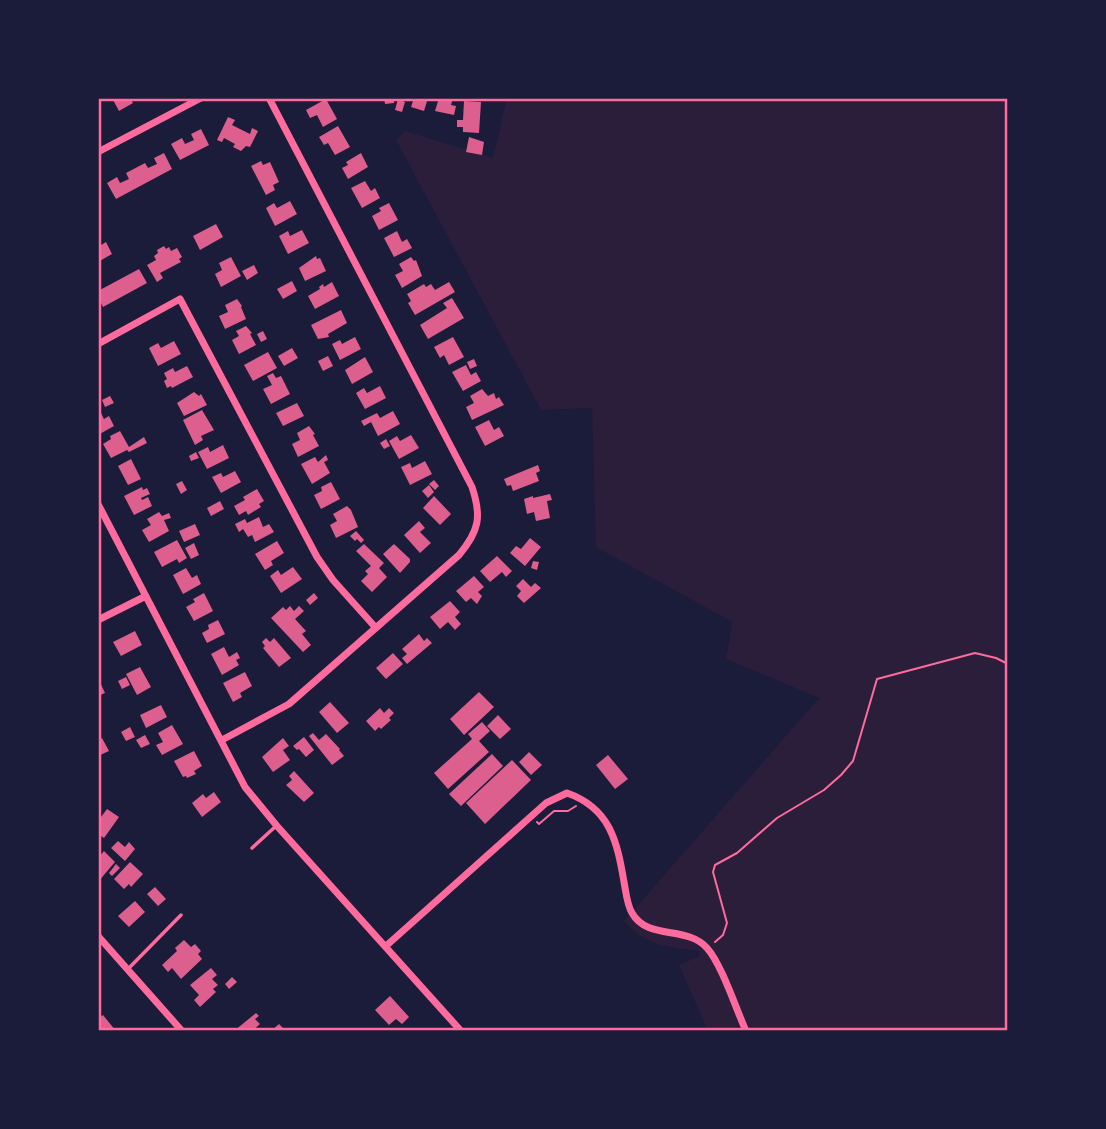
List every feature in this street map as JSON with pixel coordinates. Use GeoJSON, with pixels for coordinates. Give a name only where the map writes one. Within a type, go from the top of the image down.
{"type":"FeatureCollection","features":[{"type":"Feature","properties":{"kind":"street"},"geometry":{"type":"LineString","coordinates":[[98,152],[201,98]]}},
{"type":"Feature","properties":{"kind":"street"},"geometry":{"type":"LineString","coordinates":[[222,740],[289,704],[465,548],[476,527],[478,504],[472,487],[269,98]]}},
{"type":"Feature","properties":{"kind":"street"},"geometry":{"type":"LineString","coordinates":[[98,344],[180,299],[317,557],[333,580],[376,628]]}},
{"type":"Feature","properties":{"kind":"street"},"geometry":{"type":"LineString","coordinates":[[98,504],[245,787],[461,1031]]}},
{"type":"Feature","properties":{"kind":"street"},"geometry":{"type":"LineString","coordinates":[[98,620],[146,596]]}},
{"type":"Feature","properties":{"kind":"street"},"geometry":{"type":"LineString","coordinates":[[386,946],[546,803],[566,793],[580,798],[604,818],[615,840],[630,911],[639,923],[649,929],[681,933],[706,947],[715,961],[746,1031]]}},
{"type":"Feature","properties":{"kind":"street"},"geometry":{"type":"LineString","coordinates":[[98,936],[182,1031]]}},
{"type":"Feature","properties":{"kind":"lane"},"geometry":{"type":"LineString","coordinates":[[252,848],[277,826]]}},
{"type":"Feature","properties":{"kind":"lane"},"geometry":{"type":"LineString","coordinates":[[128,970],[181,915]]}},
{"type":"Feature","properties":{"kind":"path"},"geometry":{"type":"LineString","coordinates":[[706,947],[723,935],[727,923],[713,872],[715,865],[737,853],[777,818],[824,790],[841,775],[853,761],[877,679],[975,653],[1008,664]]}},
{"type":"Feature","properties":{"kind":"path"},"geometry":{"type":"LineString","coordinates":[[537,822],[539,824],[554,811],[568,811],[578,804],[583,807]]}},
{"type":"Feature","properties":{"kind":"shaded area"},"geometry":{"type":"Polygon","coordinates":[[[507,98],[1008,98],[1008,1031],[708,1031],[679,965],[700,956],[699,951],[658,944],[641,936],[624,921],[819,698],[726,659],[732,622],[596,547],[592,408],[541,410],[396,140],[405,131],[493,158],[507,98]]]}},
{"type":"Feature","properties":{"kind":"building"},"geometry":{"type":"Polygon","coordinates":[[[112,98],[130,98],[133,103],[119,111],[112,98]]]}},
{"type":"Feature","properties":{"kind":"building"},"geometry":{"type":"Polygon","coordinates":[[[384,98],[394,98],[394,103],[385,104],[384,98]]]}},
{"type":"Feature","properties":{"kind":"building"},"geometry":{"type":"Polygon","coordinates":[[[414,98],[428,98],[424,111],[411,107],[414,98]]]}},
{"type":"Feature","properties":{"kind":"building"},"geometry":{"type":"Polygon","coordinates":[[[439,98],[453,98],[451,105],[456,106],[454,115],[435,111],[439,98]]]}},
{"type":"Feature","properties":{"kind":"building"},"geometry":{"type":"Polygon","coordinates":[[[326,99],[337,119],[323,127],[317,115],[310,118],[306,110],[326,99]]]}},
{"type":"Feature","properties":{"kind":"building"},"geometry":{"type":"Polygon","coordinates":[[[398,99],[405,102],[402,112],[395,110],[398,99]]]}},
{"type":"Feature","properties":{"kind":"building"},"geometry":{"type":"Polygon","coordinates":[[[464,101],[481,102],[479,133],[463,132],[463,127],[457,127],[457,120],[463,120],[464,101]]]}},
{"type":"Feature","properties":{"kind":"building"},"geometry":{"type":"Polygon","coordinates":[[[228,117],[235,120],[232,125],[250,134],[252,128],[258,131],[250,147],[246,146],[241,151],[224,138],[222,142],[217,140],[228,117]]]}},
{"type":"Feature","properties":{"kind":"building"},"geometry":{"type":"Polygon","coordinates":[[[338,126],[350,147],[335,155],[328,143],[324,145],[319,137],[338,126]]]}},
{"type":"Feature","properties":{"kind":"building"},"geometry":{"type":"Polygon","coordinates":[[[201,129],[209,145],[180,160],[171,144],[182,138],[185,144],[194,140],[191,134],[201,129]]]}},
{"type":"Feature","properties":{"kind":"building"},"geometry":{"type":"Polygon","coordinates":[[[469,137],[484,142],[482,155],[466,152],[469,137]]]}},
{"type":"Feature","properties":{"kind":"building"},"geometry":{"type":"Polygon","coordinates":[[[164,153],[172,169],[116,199],[107,183],[117,177],[120,183],[129,179],[126,173],[145,163],[148,168],[157,164],[154,158],[164,153]]]}},
{"type":"Feature","properties":{"kind":"building"},"geometry":{"type":"Polygon","coordinates":[[[361,153],[368,167],[348,179],[342,168],[348,165],[346,162],[361,153]]]}},
{"type":"Feature","properties":{"kind":"building"},"geometry":{"type":"Polygon","coordinates":[[[261,161],[263,165],[270,162],[279,182],[273,185],[275,190],[266,195],[251,166],[261,161]]]}},
{"type":"Feature","properties":{"kind":"building"},"geometry":{"type":"Polygon","coordinates":[[[365,181],[371,191],[375,188],[380,198],[362,208],[351,188],[365,181]]]}},
{"type":"Feature","properties":{"kind":"building"},"geometry":{"type":"Polygon","coordinates":[[[290,201],[297,214],[275,226],[266,208],[274,203],[277,208],[290,201]]]}},
{"type":"Feature","properties":{"kind":"building"},"geometry":{"type":"Polygon","coordinates":[[[389,203],[398,220],[379,230],[372,216],[381,211],[379,208],[389,203]]]}},
{"type":"Feature","properties":{"kind":"building"},"geometry":{"type":"Polygon","coordinates":[[[216,224],[223,237],[200,250],[193,236],[216,224]]]}},
{"type":"Feature","properties":{"kind":"building"},"geometry":{"type":"Polygon","coordinates":[[[302,230],[309,243],[288,254],[279,236],[288,231],[290,236],[302,230]]]}},
{"type":"Feature","properties":{"kind":"building"},"geometry":{"type":"Polygon","coordinates":[[[397,231],[402,242],[407,239],[412,248],[394,257],[384,238],[397,231]]]}},
{"type":"Feature","properties":{"kind":"building"},"geometry":{"type":"Polygon","coordinates":[[[106,242],[112,254],[98,262],[98,247],[106,242]]]}},
{"type":"Feature","properties":{"kind":"building"},"geometry":{"type":"Polygon","coordinates":[[[164,246],[171,251],[177,248],[182,257],[179,259],[181,262],[160,273],[163,278],[157,282],[147,265],[156,260],[154,256],[158,253],[157,250],[164,246]]]}},
{"type":"Feature","properties":{"kind":"building"},"geometry":{"type":"Polygon","coordinates":[[[316,256],[317,259],[320,258],[326,271],[305,281],[299,268],[316,256]]]}},
{"type":"Feature","properties":{"kind":"building"},"geometry":{"type":"Polygon","coordinates":[[[231,257],[241,276],[221,287],[215,274],[222,270],[219,263],[231,257]]]}},
{"type":"Feature","properties":{"kind":"building"},"geometry":{"type":"Polygon","coordinates":[[[411,257],[416,260],[422,276],[402,288],[395,275],[403,271],[399,264],[411,257]]]}},
{"type":"Feature","properties":{"kind":"building"},"geometry":{"type":"Polygon","coordinates":[[[254,265],[258,273],[247,280],[242,271],[254,265]]]}},
{"type":"Feature","properties":{"kind":"building"},"geometry":{"type":"Polygon","coordinates":[[[139,269],[147,283],[103,307],[98,291],[139,269]]]}},
{"type":"Feature","properties":{"kind":"building"},"geometry":{"type":"Polygon","coordinates":[[[292,281],[297,291],[283,299],[277,289],[292,281]]]}},
{"type":"Feature","properties":{"kind":"building"},"geometry":{"type":"Polygon","coordinates":[[[332,282],[339,296],[315,309],[308,296],[323,284],[324,287],[332,282]]]}},
{"type":"Feature","properties":{"kind":"building"},"geometry":{"type":"Polygon","coordinates":[[[449,282],[455,292],[415,315],[408,303],[411,301],[407,294],[424,284],[426,287],[431,284],[435,290],[449,282]]]}},
{"type":"Feature","properties":{"kind":"building"},"geometry":{"type":"Polygon","coordinates":[[[452,298],[464,318],[428,339],[420,325],[447,308],[443,303],[452,298]]]}},
{"type":"Feature","properties":{"kind":"building"},"geometry":{"type":"Polygon","coordinates":[[[237,299],[246,319],[225,329],[219,316],[228,312],[225,305],[237,299]]]}},
{"type":"Feature","properties":{"kind":"building"},"geometry":{"type":"Polygon","coordinates":[[[341,310],[347,323],[328,334],[329,337],[318,339],[311,325],[341,310]]]}},
{"type":"Feature","properties":{"kind":"building"},"geometry":{"type":"Polygon","coordinates":[[[246,326],[256,345],[239,354],[232,340],[239,336],[236,331],[246,326]]]}},
{"type":"Feature","properties":{"kind":"building"},"geometry":{"type":"Polygon","coordinates":[[[263,331],[267,339],[261,342],[257,334],[263,331]]]}},
{"type":"Feature","properties":{"kind":"building"},"geometry":{"type":"Polygon","coordinates":[[[355,337],[361,349],[340,360],[332,344],[340,340],[342,344],[355,337]]]}},
{"type":"Feature","properties":{"kind":"building"},"geometry":{"type":"Polygon","coordinates":[[[453,337],[464,357],[449,365],[444,355],[440,358],[434,347],[453,337]]]}},
{"type":"Feature","properties":{"kind":"building"},"geometry":{"type":"Polygon","coordinates":[[[174,341],[181,354],[158,366],[149,348],[158,343],[161,348],[174,341]]]}},
{"type":"Feature","properties":{"kind":"building"},"geometry":{"type":"Polygon","coordinates":[[[292,348],[298,358],[284,366],[278,356],[292,348]]]}},
{"type":"Feature","properties":{"kind":"building"},"geometry":{"type":"Polygon","coordinates":[[[268,352],[277,368],[253,381],[244,365],[268,352]]]}},
{"type":"Feature","properties":{"kind":"building"},"geometry":{"type":"Polygon","coordinates":[[[328,356],[333,366],[323,371],[318,361],[328,356]]]}},
{"type":"Feature","properties":{"kind":"building"},"geometry":{"type":"Polygon","coordinates":[[[365,357],[373,372],[352,384],[345,370],[365,357]]]}},
{"type":"Feature","properties":{"kind":"building"},"geometry":{"type":"Polygon","coordinates":[[[474,359],[477,366],[470,369],[467,362],[474,359]]]}},
{"type":"Feature","properties":{"kind":"building"},"geometry":{"type":"Polygon","coordinates":[[[466,365],[471,375],[476,372],[481,381],[463,391],[452,372],[466,365]]]}},
{"type":"Feature","properties":{"kind":"building"},"geometry":{"type":"Polygon","coordinates":[[[187,366],[193,377],[167,388],[164,373],[173,368],[175,372],[187,366]]]}},
{"type":"Feature","properties":{"kind":"building"},"geometry":{"type":"Polygon","coordinates":[[[273,373],[276,378],[281,376],[290,394],[271,404],[263,389],[272,385],[267,376],[273,373]]]}},
{"type":"Feature","properties":{"kind":"building"},"geometry":{"type":"Polygon","coordinates":[[[380,386],[386,398],[365,409],[356,393],[364,388],[367,393],[380,386]]]}},
{"type":"Feature","properties":{"kind":"building"},"geometry":{"type":"Polygon","coordinates":[[[482,389],[488,396],[494,393],[496,399],[499,397],[504,405],[472,420],[466,407],[474,403],[470,396],[482,389]]]}},
{"type":"Feature","properties":{"kind":"building"},"geometry":{"type":"Polygon","coordinates":[[[194,392],[199,396],[201,394],[207,405],[184,416],[177,403],[194,392]]]}},
{"type":"Feature","properties":{"kind":"building"},"geometry":{"type":"Polygon","coordinates":[[[110,396],[114,403],[105,407],[102,400],[110,396]]]}},
{"type":"Feature","properties":{"kind":"building"},"geometry":{"type":"Polygon","coordinates":[[[297,403],[304,416],[283,426],[276,413],[297,403]]]}},
{"type":"Feature","properties":{"kind":"building"},"geometry":{"type":"Polygon","coordinates":[[[98,407],[104,419],[109,416],[114,426],[98,435],[98,407]]]}},
{"type":"Feature","properties":{"kind":"building"},"geometry":{"type":"Polygon","coordinates":[[[202,410],[214,430],[201,436],[203,440],[195,445],[183,420],[202,410]]]}},
{"type":"Feature","properties":{"kind":"building"},"geometry":{"type":"Polygon","coordinates":[[[393,411],[400,424],[378,436],[371,422],[364,426],[361,421],[377,413],[380,418],[393,411]]]}},
{"type":"Feature","properties":{"kind":"building"},"geometry":{"type":"Polygon","coordinates":[[[489,420],[494,430],[499,427],[504,436],[485,446],[475,427],[489,420]]]}},
{"type":"Feature","properties":{"kind":"building"},"geometry":{"type":"Polygon","coordinates":[[[309,426],[319,446],[298,457],[292,444],[300,440],[297,433],[309,426]]]}},
{"type":"Feature","properties":{"kind":"building"},"geometry":{"type":"Polygon","coordinates":[[[120,431],[129,447],[144,437],[147,443],[111,458],[103,444],[111,439],[110,436],[120,431]]]}},
{"type":"Feature","properties":{"kind":"building"},"geometry":{"type":"Polygon","coordinates":[[[411,435],[419,448],[399,459],[389,441],[397,436],[400,441],[411,435]]]}},
{"type":"Feature","properties":{"kind":"building"},"geometry":{"type":"Polygon","coordinates":[[[386,439],[390,446],[384,449],[380,443],[386,439]]]}},
{"type":"Feature","properties":{"kind":"building"},"geometry":{"type":"Polygon","coordinates":[[[223,445],[229,458],[207,469],[198,452],[208,447],[210,452],[223,445]]]}},
{"type":"Feature","properties":{"kind":"building"},"geometry":{"type":"Polygon","coordinates":[[[196,452],[199,458],[191,461],[189,456],[196,452]]]}},
{"type":"Feature","properties":{"kind":"building"},"geometry":{"type":"Polygon","coordinates":[[[326,455],[328,460],[324,462],[330,473],[312,484],[301,464],[315,457],[318,462],[326,455]]]}},
{"type":"Feature","properties":{"kind":"building"},"geometry":{"type":"Polygon","coordinates":[[[131,459],[141,479],[128,485],[118,466],[131,459]]]}},
{"type":"Feature","properties":{"kind":"building"},"geometry":{"type":"Polygon","coordinates":[[[425,461],[432,474],[410,485],[401,467],[410,463],[412,468],[425,461]]]}},
{"type":"Feature","properties":{"kind":"building"},"geometry":{"type":"Polygon","coordinates":[[[538,465],[540,471],[536,473],[539,481],[513,491],[511,485],[507,486],[504,479],[538,465]]]}},
{"type":"Feature","properties":{"kind":"building"},"geometry":{"type":"Polygon","coordinates":[[[235,471],[241,482],[221,493],[212,477],[221,473],[223,477],[235,471]]]}},
{"type":"Feature","properties":{"kind":"building"},"geometry":{"type":"Polygon","coordinates":[[[434,480],[439,486],[435,490],[429,484],[434,480]]]}},
{"type":"Feature","properties":{"kind":"building"},"geometry":{"type":"Polygon","coordinates":[[[182,481],[187,490],[181,494],[176,484],[182,481]]]}},
{"type":"Feature","properties":{"kind":"building"},"geometry":{"type":"Polygon","coordinates":[[[331,482],[340,499],[321,509],[314,495],[322,491],[321,487],[331,482]]]}},
{"type":"Feature","properties":{"kind":"building"},"geometry":{"type":"Polygon","coordinates":[[[429,485],[434,492],[428,498],[422,491],[429,485]]]}},
{"type":"Feature","properties":{"kind":"building"},"geometry":{"type":"Polygon","coordinates":[[[142,487],[143,490],[147,488],[150,494],[141,498],[142,500],[148,497],[152,506],[134,515],[124,496],[142,487]]]}},
{"type":"Feature","properties":{"kind":"building"},"geometry":{"type":"Polygon","coordinates":[[[257,489],[264,501],[259,504],[261,507],[248,515],[246,511],[239,515],[234,506],[257,489]]]}},
{"type":"Feature","properties":{"kind":"building"},"geometry":{"type":"Polygon","coordinates":[[[550,494],[552,500],[547,501],[550,518],[536,521],[534,512],[527,514],[524,499],[550,494]]]}},
{"type":"Feature","properties":{"kind":"building"},"geometry":{"type":"Polygon","coordinates":[[[434,496],[451,514],[440,525],[423,508],[434,496]]]}},
{"type":"Feature","properties":{"kind":"building"},"geometry":{"type":"Polygon","coordinates":[[[220,501],[224,509],[211,516],[207,508],[220,501]]]}},
{"type":"Feature","properties":{"kind":"building"},"geometry":{"type":"Polygon","coordinates":[[[347,506],[358,527],[336,538],[330,525],[337,521],[333,514],[347,506]]]}},
{"type":"Feature","properties":{"kind":"building"},"geometry":{"type":"Polygon","coordinates":[[[159,512],[162,516],[169,513],[171,518],[164,520],[169,531],[149,542],[142,530],[151,525],[147,519],[159,512]]]}},
{"type":"Feature","properties":{"kind":"building"},"geometry":{"type":"Polygon","coordinates":[[[259,517],[263,527],[269,524],[274,532],[255,542],[252,535],[248,537],[243,529],[239,532],[235,524],[245,519],[247,523],[259,517]]]}},
{"type":"Feature","properties":{"kind":"building"},"geometry":{"type":"Polygon","coordinates":[[[419,521],[425,528],[420,532],[431,543],[420,553],[404,535],[419,521]]]}},
{"type":"Feature","properties":{"kind":"building"},"geometry":{"type":"Polygon","coordinates":[[[195,524],[200,535],[184,542],[179,531],[195,524]]]}},
{"type":"Feature","properties":{"kind":"building"},"geometry":{"type":"Polygon","coordinates":[[[356,531],[364,540],[361,543],[350,536],[356,531]]]}},
{"type":"Feature","properties":{"kind":"building"},"geometry":{"type":"Polygon","coordinates":[[[530,538],[541,547],[525,566],[510,553],[516,546],[521,549],[530,538]]]}},
{"type":"Feature","properties":{"kind":"building"},"geometry":{"type":"Polygon","coordinates":[[[177,540],[187,558],[179,563],[177,559],[162,567],[154,552],[177,540]]]}},
{"type":"Feature","properties":{"kind":"building"},"geometry":{"type":"Polygon","coordinates":[[[277,541],[284,553],[271,561],[273,565],[265,570],[255,554],[277,541]]]}},
{"type":"Feature","properties":{"kind":"building"},"geometry":{"type":"Polygon","coordinates":[[[194,543],[199,555],[191,559],[185,548],[194,543]]]}},
{"type":"Feature","properties":{"kind":"building"},"geometry":{"type":"Polygon","coordinates":[[[364,544],[384,563],[379,568],[387,577],[372,592],[361,581],[368,574],[365,571],[371,566],[356,551],[364,544]]]}},
{"type":"Feature","properties":{"kind":"building"},"geometry":{"type":"Polygon","coordinates":[[[394,544],[410,559],[400,573],[383,554],[394,544]]]}},
{"type":"Feature","properties":{"kind":"building"},"geometry":{"type":"Polygon","coordinates":[[[497,556],[512,571],[506,577],[502,572],[490,582],[480,571],[497,556]]]}},
{"type":"Feature","properties":{"kind":"building"},"geometry":{"type":"Polygon","coordinates":[[[533,561],[539,562],[537,570],[531,568],[533,561]]]}},
{"type":"Feature","properties":{"kind":"building"},"geometry":{"type":"Polygon","coordinates":[[[293,567],[302,579],[281,593],[270,576],[278,570],[281,575],[293,567]]]}},
{"type":"Feature","properties":{"kind":"building"},"geometry":{"type":"Polygon","coordinates":[[[186,568],[192,578],[197,575],[201,584],[183,594],[173,575],[186,568]]]}},
{"type":"Feature","properties":{"kind":"building"},"geometry":{"type":"Polygon","coordinates":[[[474,576],[484,587],[478,592],[482,596],[477,604],[471,598],[466,602],[456,591],[474,576]]]}},
{"type":"Feature","properties":{"kind":"building"},"geometry":{"type":"Polygon","coordinates":[[[523,579],[531,587],[535,583],[541,588],[524,603],[517,596],[521,591],[516,586],[523,579]]]}},
{"type":"Feature","properties":{"kind":"building"},"geometry":{"type":"Polygon","coordinates":[[[204,593],[213,611],[194,621],[186,607],[204,593]]]}},
{"type":"Feature","properties":{"kind":"building"},"geometry":{"type":"Polygon","coordinates":[[[314,593],[318,598],[310,605],[306,600],[314,593]]]}},
{"type":"Feature","properties":{"kind":"building"},"geometry":{"type":"Polygon","coordinates":[[[450,601],[460,612],[455,617],[461,624],[455,630],[448,622],[440,629],[430,617],[450,601]]]}},
{"type":"Feature","properties":{"kind":"building"},"geometry":{"type":"Polygon","coordinates":[[[290,606],[294,611],[299,606],[304,611],[295,619],[306,631],[302,634],[311,645],[303,652],[271,618],[283,607],[286,610],[290,606]]]}},
{"type":"Feature","properties":{"kind":"building"},"geometry":{"type":"Polygon","coordinates":[[[218,620],[225,634],[207,643],[202,633],[209,629],[208,625],[218,620]]]}},
{"type":"Feature","properties":{"kind":"building"},"geometry":{"type":"Polygon","coordinates":[[[135,631],[142,645],[121,656],[113,642],[135,631]]]}},
{"type":"Feature","properties":{"kind":"building"},"geometry":{"type":"Polygon","coordinates":[[[419,634],[424,641],[427,638],[432,643],[407,664],[402,658],[407,654],[402,649],[419,634]]]}},
{"type":"Feature","properties":{"kind":"building"},"geometry":{"type":"Polygon","coordinates":[[[266,638],[270,642],[274,638],[291,658],[279,667],[263,648],[265,646],[262,642],[266,638]]]}},
{"type":"Feature","properties":{"kind":"building"},"geometry":{"type":"Polygon","coordinates":[[[224,647],[229,657],[237,652],[240,658],[236,660],[239,665],[222,675],[211,654],[224,647]]]}},
{"type":"Feature","properties":{"kind":"building"},"geometry":{"type":"Polygon","coordinates":[[[393,653],[403,664],[386,679],[376,668],[393,653]]]}},
{"type":"Feature","properties":{"kind":"building"},"geometry":{"type":"Polygon","coordinates":[[[140,667],[151,687],[137,695],[126,674],[140,667]]]}},
{"type":"Feature","properties":{"kind":"building"},"geometry":{"type":"Polygon","coordinates":[[[245,672],[252,686],[240,693],[242,697],[233,702],[223,683],[245,672]]]}},
{"type":"Feature","properties":{"kind":"building"},"geometry":{"type":"Polygon","coordinates":[[[126,677],[130,685],[122,689],[118,681],[126,677]]]}},
{"type":"Feature","properties":{"kind":"building"},"geometry":{"type":"Polygon","coordinates":[[[98,678],[105,693],[98,696],[98,678]]]}},
{"type":"Feature","properties":{"kind":"building"},"geometry":{"type":"Polygon","coordinates":[[[479,692],[494,707],[464,735],[450,719],[479,692]]]}},
{"type":"Feature","properties":{"kind":"building"},"geometry":{"type":"Polygon","coordinates":[[[330,702],[349,723],[337,733],[319,712],[330,702]]]}},
{"type":"Feature","properties":{"kind":"building"},"geometry":{"type":"Polygon","coordinates":[[[161,705],[167,717],[146,728],[140,715],[161,705]]]}},
{"type":"Feature","properties":{"kind":"building"},"geometry":{"type":"Polygon","coordinates":[[[380,708],[384,713],[389,708],[394,713],[389,718],[391,720],[375,731],[366,721],[380,708]]]}},
{"type":"Feature","properties":{"kind":"building"},"geometry":{"type":"Polygon","coordinates":[[[498,715],[511,729],[500,739],[487,726],[498,715]]]}},
{"type":"Feature","properties":{"kind":"building"},"geometry":{"type":"Polygon","coordinates":[[[482,722],[490,731],[479,741],[489,752],[448,789],[434,773],[472,739],[468,734],[482,722]]]}},
{"type":"Feature","properties":{"kind":"building"},"geometry":{"type":"Polygon","coordinates":[[[172,725],[183,744],[162,755],[156,745],[163,742],[158,733],[172,725]]]}},
{"type":"Feature","properties":{"kind":"building"},"geometry":{"type":"Polygon","coordinates":[[[130,727],[135,737],[126,741],[121,732],[130,727]]]}},
{"type":"Feature","properties":{"kind":"building"},"geometry":{"type":"Polygon","coordinates":[[[313,733],[319,740],[326,734],[344,756],[332,765],[309,736],[313,733]]]}},
{"type":"Feature","properties":{"kind":"building"},"geometry":{"type":"Polygon","coordinates":[[[145,735],[150,744],[141,748],[136,740],[145,735]]]}},
{"type":"Feature","properties":{"kind":"building"},"geometry":{"type":"Polygon","coordinates":[[[304,737],[314,750],[306,757],[293,746],[304,737]]]}},
{"type":"Feature","properties":{"kind":"building"},"geometry":{"type":"Polygon","coordinates":[[[102,738],[109,751],[98,756],[98,740],[102,738]]]}},
{"type":"Feature","properties":{"kind":"building"},"geometry":{"type":"Polygon","coordinates":[[[283,738],[289,746],[283,750],[290,760],[273,772],[262,757],[283,738]]]}},
{"type":"Feature","properties":{"kind":"building"},"geometry":{"type":"Polygon","coordinates":[[[194,751],[202,766],[194,771],[196,774],[183,777],[174,761],[194,751]]]}},
{"type":"Feature","properties":{"kind":"building"},"geometry":{"type":"Polygon","coordinates":[[[529,752],[542,765],[531,775],[519,762],[529,752]]]}},
{"type":"Feature","properties":{"kind":"building"},"geometry":{"type":"Polygon","coordinates":[[[492,754],[503,766],[461,806],[449,794],[492,754]]]}},
{"type":"Feature","properties":{"kind":"building"},"geometry":{"type":"Polygon","coordinates":[[[608,755],[628,779],[615,789],[596,765],[608,755]]]}},
{"type":"Feature","properties":{"kind":"building"},"geometry":{"type":"Polygon","coordinates":[[[512,760],[531,780],[485,824],[466,803],[512,760]]]}},
{"type":"Feature","properties":{"kind":"building"},"geometry":{"type":"Polygon","coordinates":[[[294,771],[314,793],[304,802],[286,785],[292,780],[289,776],[294,771]]]}},
{"type":"Feature","properties":{"kind":"building"},"geometry":{"type":"Polygon","coordinates":[[[214,792],[221,802],[202,817],[192,803],[203,794],[206,798],[214,792]]]}},
{"type":"Feature","properties":{"kind":"building"},"geometry":{"type":"Polygon","coordinates":[[[107,809],[119,817],[104,838],[98,834],[101,830],[98,828],[98,821],[107,809]]]}},
{"type":"Feature","properties":{"kind":"building"},"geometry":{"type":"Polygon","coordinates":[[[118,841],[125,847],[129,842],[135,849],[125,861],[111,848],[118,841]]]}},
{"type":"Feature","properties":{"kind":"building"},"geometry":{"type":"Polygon","coordinates":[[[104,851],[115,862],[98,882],[98,858],[104,851]]]}},
{"type":"Feature","properties":{"kind":"building"},"geometry":{"type":"Polygon","coordinates":[[[130,862],[143,874],[131,887],[129,884],[124,889],[114,879],[130,862]]]}},
{"type":"Feature","properties":{"kind":"building"},"geometry":{"type":"Polygon","coordinates":[[[116,864],[120,868],[112,876],[109,873],[116,864]]]}},
{"type":"Feature","properties":{"kind":"building"},"geometry":{"type":"Polygon","coordinates":[[[155,887],[166,899],[158,906],[147,894],[155,887]]]}},
{"type":"Feature","properties":{"kind":"building"},"geometry":{"type":"Polygon","coordinates":[[[135,901],[145,912],[129,927],[118,916],[135,901]]]}},
{"type":"Feature","properties":{"kind":"building"},"geometry":{"type":"Polygon","coordinates":[[[184,940],[191,947],[195,944],[201,951],[198,954],[202,959],[181,979],[172,968],[168,972],[162,965],[184,940]]]}},
{"type":"Feature","properties":{"kind":"building"},"geometry":{"type":"Polygon","coordinates":[[[211,968],[217,975],[212,979],[218,985],[213,989],[216,992],[200,1007],[194,1000],[199,995],[190,985],[211,968]]]}},
{"type":"Feature","properties":{"kind":"building"},"geometry":{"type":"Polygon","coordinates":[[[232,977],[237,982],[229,989],[225,984],[232,977]]]}},
{"type":"Feature","properties":{"kind":"building"},"geometry":{"type":"Polygon","coordinates":[[[390,996],[409,1017],[402,1024],[396,1019],[389,1025],[375,1010],[390,996]]]}},
{"type":"Feature","properties":{"kind":"building"},"geometry":{"type":"Polygon","coordinates":[[[256,1013],[259,1016],[255,1019],[260,1024],[252,1031],[234,1031],[256,1013]]]}},
{"type":"Feature","properties":{"kind":"building"},"geometry":{"type":"Polygon","coordinates":[[[103,1015],[116,1031],[98,1031],[98,1019],[103,1015]]]}},
{"type":"Feature","properties":{"kind":"building"},"geometry":{"type":"Polygon","coordinates":[[[279,1024],[285,1030],[271,1031],[279,1024]]]}}]}
